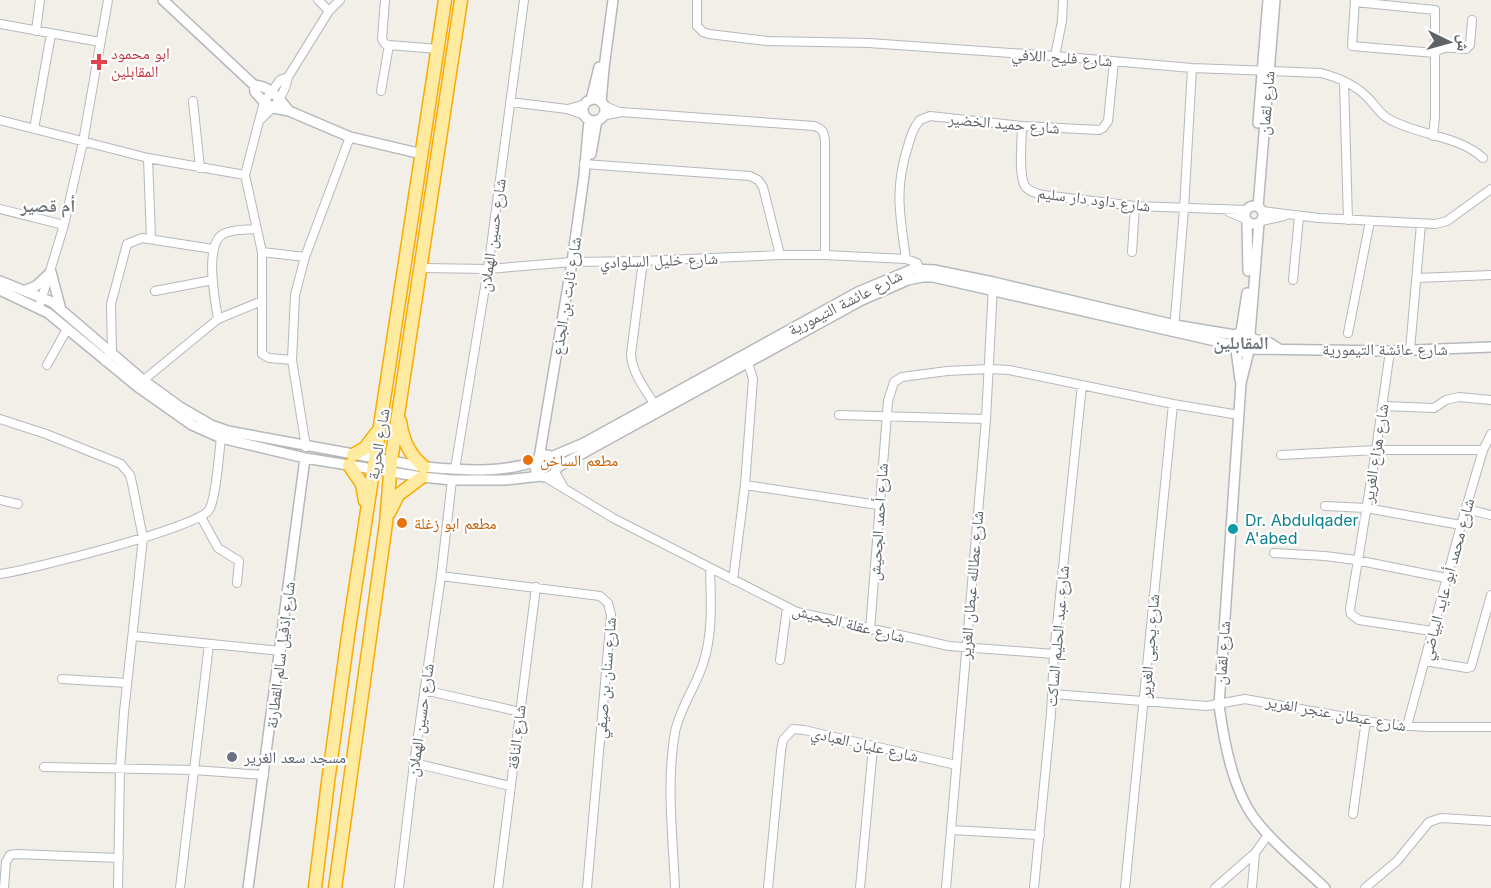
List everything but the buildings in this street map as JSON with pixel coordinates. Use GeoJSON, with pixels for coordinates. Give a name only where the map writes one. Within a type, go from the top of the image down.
{"type":"FeatureCollection","features":[{"type":"Feature","properties":{"kind":"highway","name":"شارع الحرية"},"geometry":{"type":"LineString","coordinates":[[315,888],[367,512],[445,0]]}},
{"type":"Feature","properties":{"kind":"highway","name":"شارع الحرية"},"geometry":{"type":"LineString","coordinates":[[335,888],[386,523],[390,466],[462,0]]}},
{"type":"Feature","properties":{"kind":"highway"},"geometry":{"type":"LineString","coordinates":[[386,523],[398,495],[423,472],[406,446],[399,411]]}},
{"type":"Feature","properties":{"kind":"highway"},"geometry":{"type":"LineString","coordinates":[[367,512],[362,484],[351,460],[371,442],[381,428]]}},
{"type":"Feature","properties":{"kind":"street"},"geometry":{"type":"LineString","coordinates":[[36,31],[40,0]]}},
{"type":"Feature","properties":{"kind":"street"},"geometry":{"type":"LineString","coordinates":[[39,308],[64,225],[83,142],[108,0]]}},
{"type":"Feature","properties":{"kind":"street"},"geometry":{"type":"LineString","coordinates":[[164,0],[254,85],[255,92],[264,102],[274,108],[289,111],[350,137],[422,153]]}},
{"type":"Feature","properties":{"kind":"street"},"geometry":{"type":"LineString","coordinates":[[318,0],[329,11]]}},
{"type":"Feature","properties":{"kind":"street"},"geometry":{"type":"LineString","coordinates":[[261,119],[274,108],[287,85],[288,77],[329,11],[340,0]]}},
{"type":"Feature","properties":{"kind":"street"},"geometry":{"type":"LineString","coordinates":[[385,0],[382,39],[385,44],[438,49]]}},
{"type":"Feature","properties":{"kind":"street","name":"شارع حسين الهملان"},"geometry":{"type":"LineString","coordinates":[[456,469],[488,269],[524,0]]}},
{"type":"Feature","properties":{"kind":"street"},"geometry":{"type":"LineString","coordinates":[[593,118],[588,102],[601,60],[611,0]]}},
{"type":"Feature","properties":{"kind":"street"},"geometry":{"type":"LineString","coordinates":[[593,118],[602,104],[603,68],[611,0]]}},
{"type":"Feature","properties":{"kind":"street","name":"شارع فليح اللافي"},"geometry":{"type":"LineString","coordinates":[[697,0],[698,26],[703,32],[709,34],[767,40],[1055,56],[1192,68],[1321,73],[1344,82],[1364,94],[1388,118],[1465,146],[1483,158]]}},
{"type":"Feature","properties":{"kind":"street"},"geometry":{"type":"LineString","coordinates":[[1055,56],[1062,21],[1063,0]]}},
{"type":"Feature","properties":{"kind":"street","name":"شارع لقمان"},"geometry":{"type":"LineString","coordinates":[[1265,72],[1268,0]]}},
{"type":"Feature","properties":{"kind":"street","name":"شارع لقمان"},"geometry":{"type":"LineString","coordinates":[[1275,0],[1265,72],[1249,256],[1219,705],[1223,736],[1238,785],[1251,814],[1268,835],[1325,888]]}},
{"type":"Feature","properties":{"kind":"street"},"geometry":{"type":"LineString","coordinates":[[1433,136],[1435,117],[1435,53],[1436,13],[1434,9],[1355,1],[1353,46],[1435,53],[1445,47],[1466,49],[1470,45],[1473,20]]}},
{"type":"Feature","properties":{"kind":"street"},"geometry":{"type":"LineString","coordinates":[[0,24],[100,42]]}},
{"type":"Feature","properties":{"kind":"street"},"geometry":{"type":"LineString","coordinates":[[34,129],[51,33]]}},
{"type":"Feature","properties":{"kind":"street"},"geometry":{"type":"LineString","coordinates":[[381,91],[388,45]]}},
{"type":"Feature","properties":{"kind":"street","name":"شارع حميد الخضير"},"geometry":{"type":"LineString","coordinates":[[906,259],[898,200],[902,165],[915,126],[920,120],[930,116],[1022,126],[1099,130],[1108,121],[1114,61]]}},
{"type":"Feature","properties":{"kind":"street"},"geometry":{"type":"LineString","coordinates":[[1174,328],[1192,68]]}},
{"type":"Feature","properties":{"kind":"street"},"geometry":{"type":"LineString","coordinates":[[288,77],[280,80],[264,102],[245,175],[262,252],[262,354],[269,358],[292,360]]}},
{"type":"Feature","properties":{"kind":"street"},"geometry":{"type":"LineString","coordinates":[[1344,82],[1348,220]]}},
{"type":"Feature","properties":{"kind":"street"},"geometry":{"type":"LineString","coordinates":[[254,85],[261,85],[280,98],[289,111]]}},
{"type":"Feature","properties":{"kind":"street"},"geometry":{"type":"LineString","coordinates":[[193,101],[200,168]]}},
{"type":"Feature","properties":{"kind":"street"},"geometry":{"type":"LineString","coordinates":[[510,102],[567,109],[593,118],[621,112],[820,128],[824,132],[825,141],[825,255]]}},
{"type":"Feature","properties":{"kind":"street"},"geometry":{"type":"LineString","coordinates":[[567,109],[588,102],[602,104],[621,112]]}},
{"type":"Feature","properties":{"kind":"street","name":"شارع ثابت بن الجذع"},"geometry":{"type":"LineString","coordinates":[[544,458],[548,414],[593,118]]}},
{"type":"Feature","properties":{"kind":"street"},"geometry":{"type":"LineString","coordinates":[[0,120],[148,158],[245,175]]}},
{"type":"Feature","properties":{"kind":"street","name":"شارع داود دار سليم"},"geometry":{"type":"LineString","coordinates":[[1022,126],[1024,183],[1032,192],[1043,195],[1135,206],[1225,210],[1254,215],[1435,224],[1447,221],[1491,190]]}},
{"type":"Feature","properties":{"kind":"street"},"geometry":{"type":"LineString","coordinates":[[306,447],[292,360],[295,295],[305,257],[350,137]]}},
{"type":"Feature","properties":{"kind":"street"},"geometry":{"type":"LineString","coordinates":[[148,158],[151,239]]}},
{"type":"Feature","properties":{"kind":"street"},"geometry":{"type":"LineString","coordinates":[[587,164],[750,176],[758,180],[763,187],[780,255]]}},
{"type":"Feature","properties":{"kind":"street"},"geometry":{"type":"LineString","coordinates":[[1132,252],[1135,206]]}},
{"type":"Feature","properties":{"kind":"street"},"geometry":{"type":"LineString","coordinates":[[0,209],[64,225]]}},
{"type":"Feature","properties":{"kind":"street"},"geometry":{"type":"LineString","coordinates":[[1293,280],[1299,216]]}},
{"type":"Feature","properties":{"kind":"street"},"geometry":{"type":"LineString","coordinates":[[1348,333],[1370,221]]}},
{"type":"Feature","properties":{"kind":"street"},"geometry":{"type":"LineString","coordinates":[[1410,350],[1421,224]]}},
{"type":"Feature","properties":{"kind":"street"},"geometry":{"type":"LineString","coordinates":[[218,320],[213,280],[213,249],[221,235],[227,232],[256,229]]}},
{"type":"Feature","properties":{"kind":"street"},"geometry":{"type":"LineString","coordinates":[[105,361],[112,352],[111,304],[125,248],[135,240],[151,239],[213,249]]}},
{"type":"Feature","properties":{"kind":"street"},"geometry":{"type":"LineString","coordinates":[[262,252],[305,257]]}},
{"type":"Feature","properties":{"kind":"street","name":"شارع خليل السلوادي"},"geometry":{"type":"LineString","coordinates":[[422,268],[488,269],[572,262],[780,255],[906,259]]}},
{"type":"Feature","properties":{"kind":"street"},"geometry":{"type":"LineString","coordinates":[[906,259],[917,263],[921,273]]}},
{"type":"Feature","properties":{"kind":"street"},"geometry":{"type":"LineString","coordinates":[[643,261],[631,354],[634,371],[655,405]]}},
{"type":"Feature","properties":{"kind":"street"},"geometry":{"type":"LineString","coordinates":[[26,290],[36,286],[51,272]]}},
{"type":"Feature","properties":{"kind":"street"},"geometry":{"type":"LineString","coordinates":[[51,272],[62,309]]}},
{"type":"Feature","properties":{"kind":"street","name":"شارع عائشة التيمورية"},"geometry":{"type":"LineString","coordinates":[[423,472],[452,480],[505,480],[543,476],[860,301],[921,273]]}},
{"type":"Feature","properties":{"kind":"street","name":"شارع عائشة التيمورية"},"geometry":{"type":"LineString","coordinates":[[423,472],[508,468],[584,443],[858,292],[899,274],[921,273],[933,277],[993,285],[1243,342],[1268,350],[1278,348],[1390,351],[1491,347]]}},
{"type":"Feature","properties":{"kind":"street"},"geometry":{"type":"LineString","coordinates":[[1417,278],[1491,275]]}},
{"type":"Feature","properties":{"kind":"street"},"geometry":{"type":"LineString","coordinates":[[155,291],[213,280]]}},
{"type":"Feature","properties":{"kind":"street","name":"شارع عطالله عبطان الغرير"},"geometry":{"type":"LineString","coordinates":[[946,888],[986,419],[993,285]]}},
{"type":"Feature","properties":{"kind":"street"},"geometry":{"type":"LineString","coordinates":[[1,287],[26,290],[62,309],[112,352],[140,383]]}},
{"type":"Feature","properties":{"kind":"street"},"geometry":{"type":"LineString","coordinates":[[1,287],[39,308],[67,328],[105,361],[140,383],[192,424],[305,458],[351,460]]}},
{"type":"Feature","properties":{"kind":"street"},"geometry":{"type":"LineString","coordinates":[[140,383],[218,320],[262,301]]}},
{"type":"Feature","properties":{"kind":"street"},"geometry":{"type":"LineString","coordinates":[[47,365],[67,328]]}},
{"type":"Feature","properties":{"kind":"street","name":"شارع هزاع الغرير"},"geometry":{"type":"LineString","coordinates":[[1390,351],[1350,609],[1354,617],[1359,620],[1432,631]]}},
{"type":"Feature","properties":{"kind":"street"},"geometry":{"type":"LineString","coordinates":[[733,580],[745,485],[753,379],[748,363]]}},
{"type":"Feature","properties":{"kind":"street"},"geometry":{"type":"LineString","coordinates":[[886,415],[890,391],[894,382],[902,376],[989,369],[1020,372],[1173,404],[1239,415]]}},
{"type":"Feature","properties":{"kind":"street","name":"شارع عبد الحليم الساكت"},"geometry":{"type":"LineString","coordinates":[[1034,888],[1054,654],[1082,385]]}},
{"type":"Feature","properties":{"kind":"street"},"geometry":{"type":"LineString","coordinates":[[1382,406],[1434,408],[1446,400],[1459,397],[1491,400]]}},
{"type":"Feature","properties":{"kind":"street","name":"شارع يحيى الغرير"},"geometry":{"type":"LineString","coordinates":[[1125,888],[1173,404]]}},
{"type":"Feature","properties":{"kind":"street"},"geometry":{"type":"LineString","coordinates":[[839,415],[986,419]]}},
{"type":"Feature","properties":{"kind":"street","name":"شارع أحمد الجحيش"},"geometry":{"type":"LineString","coordinates":[[870,630],[886,415]]}},
{"type":"Feature","properties":{"kind":"street"},"geometry":{"type":"LineString","coordinates":[[0,419],[112,460],[126,468],[132,483],[143,538],[120,769],[118,888]]}},
{"type":"Feature","properties":{"kind":"street","name":"شارع محمد أبو عايد البياضي"},"geometry":{"type":"LineString","coordinates":[[1407,726],[1461,525],[1483,450],[1491,434]]}},
{"type":"Feature","properties":{"kind":"street"},"geometry":{"type":"LineString","coordinates":[[225,435],[306,447],[351,460],[423,472]]}},
{"type":"Feature","properties":{"kind":"street"},"geometry":{"type":"LineString","coordinates":[[0,574],[143,538],[201,517],[211,506],[225,435]]}},
{"type":"Feature","properties":{"kind":"street"},"geometry":{"type":"LineString","coordinates":[[1281,455],[1376,450],[1483,450]]}},
{"type":"Feature","properties":{"kind":"street","name":"شارع إذفيل سالم القطارنة"},"geometry":{"type":"LineString","coordinates":[[248,888],[305,458]]}},
{"type":"Feature","properties":{"kind":"street"},"geometry":{"type":"LineString","coordinates":[[543,476],[536,469],[544,458],[556,464],[556,470],[565,490]]}},
{"type":"Feature","properties":{"kind":"street","name":"شارع عقلة الجحيش"},"geometry":{"type":"LineString","coordinates":[[543,476],[613,518],[787,608],[810,616],[870,630],[965,648],[1054,654]]}},
{"type":"Feature","properties":{"kind":"street","name":"شارع حسين الهملان"},"geometry":{"type":"LineString","coordinates":[[399,888],[452,480]]}},
{"type":"Feature","properties":{"kind":"street"},"geometry":{"type":"LineString","coordinates":[[745,485],[878,505]]}},
{"type":"Feature","properties":{"kind":"street"},"geometry":{"type":"LineString","coordinates":[[0,500],[18,504]]}},
{"type":"Feature","properties":{"kind":"street"},"geometry":{"type":"LineString","coordinates":[[1325,506],[1366,508],[1461,525]]}},
{"type":"Feature","properties":{"kind":"street"},"geometry":{"type":"LineString","coordinates":[[1466,509],[1491,515]]}},
{"type":"Feature","properties":{"kind":"street"},"geometry":{"type":"LineString","coordinates":[[201,517],[218,548],[239,561],[237,583]]}},
{"type":"Feature","properties":{"kind":"street"},"geometry":{"type":"LineString","coordinates":[[1274,552],[1356,560],[1446,578]]}},
{"type":"Feature","properties":{"kind":"street"},"geometry":{"type":"LineString","coordinates":[[675,888],[673,756],[681,714],[706,653],[711,614],[710,569]]}},
{"type":"Feature","properties":{"kind":"street","name":"شارع سنان بن صيفي"},"geometry":{"type":"LineString","coordinates":[[441,576],[600,596],[605,599],[610,609],[587,888]]}},
{"type":"Feature","properties":{"kind":"street","name":"شارع الناقة"},"geometry":{"type":"LineString","coordinates":[[498,888],[536,587]]}},
{"type":"Feature","properties":{"kind":"street"},"geometry":{"type":"LineString","coordinates":[[1425,662],[1471,667],[1491,595]]}},
{"type":"Feature","properties":{"kind":"street"},"geometry":{"type":"LineString","coordinates":[[780,660],[787,608]]}},
{"type":"Feature","properties":{"kind":"street"},"geometry":{"type":"LineString","coordinates":[[133,636],[281,651]]}},
{"type":"Feature","properties":{"kind":"street"},"geometry":{"type":"LineString","coordinates":[[180,888],[209,644]]}},
{"type":"Feature","properties":{"kind":"street"},"geometry":{"type":"LineString","coordinates":[[62,679],[127,683]]}},
{"type":"Feature","properties":{"kind":"street"},"geometry":{"type":"LineString","coordinates":[[424,690],[520,712]]}},
{"type":"Feature","properties":{"kind":"street","name":"شارع عبطان عنجر الغرير"},"geometry":{"type":"LineString","coordinates":[[1052,694],[1197,705],[1219,705],[1233,700],[1262,700],[1407,726],[1491,726]]}},
{"type":"Feature","properties":{"kind":"street"},"geometry":{"type":"LineString","coordinates":[[1353,814],[1366,720]]}},
{"type":"Feature","properties":{"kind":"street","name":"شارع عليان العبادي"},"geometry":{"type":"LineString","coordinates":[[768,888],[781,751],[783,740],[793,729],[956,765]]}},
{"type":"Feature","properties":{"kind":"street"},"geometry":{"type":"LineString","coordinates":[[860,888],[873,747]]}},
{"type":"Feature","properties":{"kind":"street"},"geometry":{"type":"LineString","coordinates":[[414,763],[510,786]]}},
{"type":"Feature","properties":{"kind":"street"},"geometry":{"type":"LineString","coordinates":[[44,767],[194,770],[264,775]]}},
{"type":"Feature","properties":{"kind":"street"},"geometry":{"type":"LineString","coordinates":[[1365,888],[1397,861],[1425,825],[1435,819],[1491,822]]}},
{"type":"Feature","properties":{"kind":"street"},"geometry":{"type":"LineString","coordinates":[[952,830],[1040,835]]}},
{"type":"Feature","properties":{"kind":"street"},"geometry":{"type":"LineString","coordinates":[[1215,888],[1255,853],[1268,835]]}},
{"type":"Feature","properties":{"kind":"street"},"geometry":{"type":"LineString","coordinates":[[1252,888],[1255,853]]}},
{"type":"Feature","properties":{"kind":"street"},"geometry":{"type":"LineString","coordinates":[[4,888],[6,862],[10,855],[119,858]]}},
{"type":"Feature","properties":{"kind":"place","name":"ابو محمود المقابلين"},"geometry":{"type":"Point","coordinates":[99,62]}},
{"type":"Feature","properties":{"kind":"place","name":"مطعم الساخن"},"geometry":{"type":"Point","coordinates":[528,460]}},
{"type":"Feature","properties":{"kind":"place","name":"مطعم ابو زغلة"},"geometry":{"type":"Point","coordinates":[402,523]}},
{"type":"Feature","properties":{"kind":"place","name":"Dr. Abdulqader A'abed"},"geometry":{"type":"Point","coordinates":[1233,529]}},
{"type":"Feature","properties":{"kind":"place","name":"مسجد سعد الغرير"},"geometry":{"type":"Point","coordinates":[232,757]}},
{"type":"Feature","properties":{"kind":"district","name":"أم قصير"},"geometry":{"type":"Point","coordinates":[48,206]}},
{"type":"Feature","properties":{"kind":"district","name":"المقابلين"},"geometry":{"type":"Point","coordinates":[1241,343]}}]}
